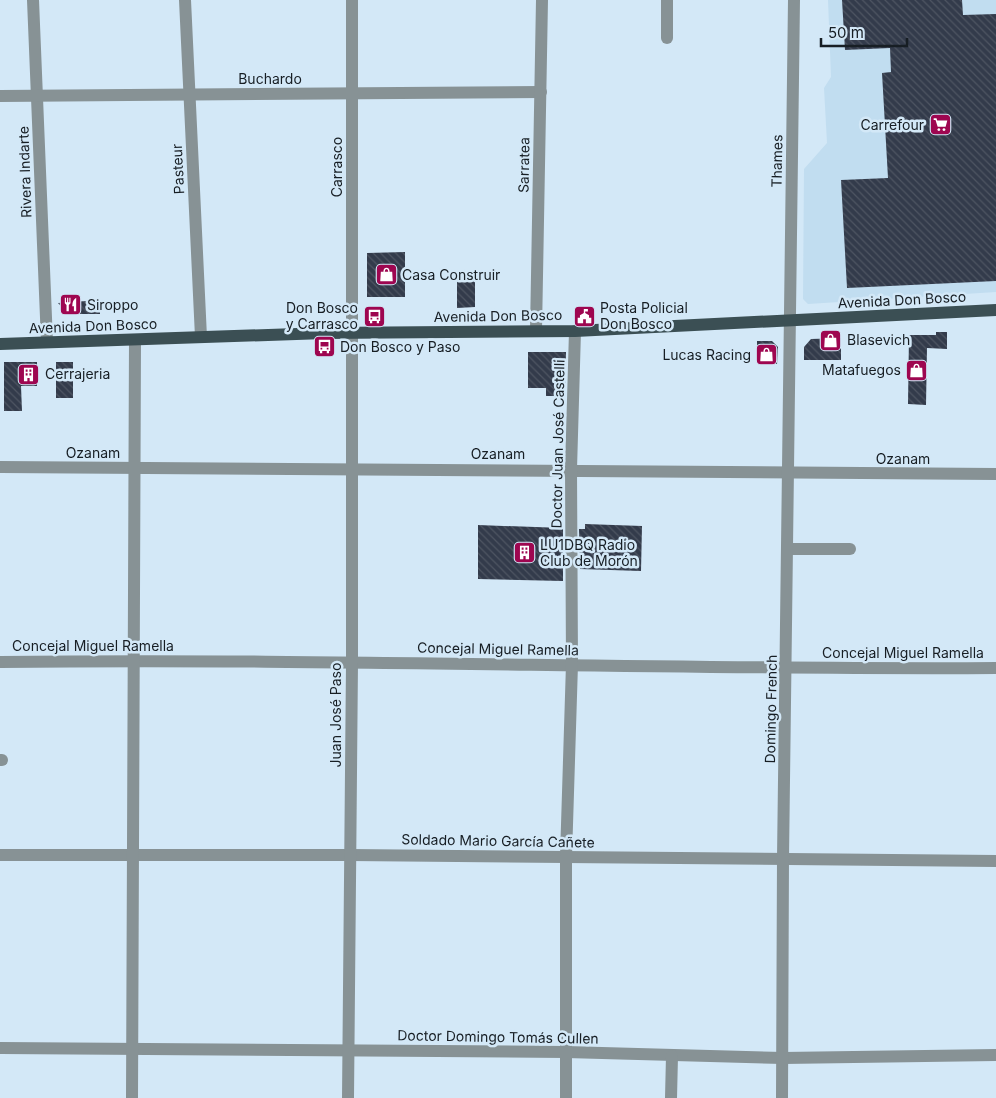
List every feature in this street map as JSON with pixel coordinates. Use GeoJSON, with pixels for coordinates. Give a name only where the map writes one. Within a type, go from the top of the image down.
{"type":"FeatureCollection","features":[{"type":"Feature","properties":{"kind":"main road","name":"Avenida Don Bosco"},"geometry":{"type":"LineString","coordinates":[[0,344],[353,333],[575,330],[790,322],[996,310]]}},
{"type":"Feature","properties":{"kind":"street","name":"Rivera Indarte"},"geometry":{"type":"LineString","coordinates":[[32,0],[47,342]]}},
{"type":"Feature","properties":{"kind":"street","name":"Pasteur"},"geometry":{"type":"LineString","coordinates":[[185,0],[201,337]]}},
{"type":"Feature","properties":{"kind":"street","name":"Carrasco"},"geometry":{"type":"LineString","coordinates":[[352,0],[353,333]]}},
{"type":"Feature","properties":{"kind":"street","name":"Sarratea"},"geometry":{"type":"LineString","coordinates":[[536,331],[542,0]]}},
{"type":"Feature","properties":{"kind":"street"},"geometry":{"type":"LineString","coordinates":[[667,0],[668,38]]}},
{"type":"Feature","properties":{"kind":"street","name":"Thames"},"geometry":{"type":"LineString","coordinates":[[790,322],[794,0]]}},
{"type":"Feature","properties":{"kind":"street","name":"Buchardo"},"geometry":{"type":"LineString","coordinates":[[0,96],[36,94],[541,92]]}},
{"type":"Feature","properties":{"kind":"street","name":"Domingo French"},"geometry":{"type":"LineString","coordinates":[[782,1098],[790,322]]}},
{"type":"Feature","properties":{"kind":"street","name":"Doctor Juan José Castelli"},"geometry":{"type":"LineString","coordinates":[[566,1098],[566,857],[572,664],[571,469],[575,330]]}},
{"type":"Feature","properties":{"kind":"street","name":"Juan José Paso"},"geometry":{"type":"LineString","coordinates":[[348,1098],[352,663],[350,468],[353,333]]}},
{"type":"Feature","properties":{"kind":"street"},"geometry":{"type":"LineString","coordinates":[[132,1098],[135,340]]}},
{"type":"Feature","properties":{"kind":"street","name":"Ozanam"},"geometry":{"type":"LineString","coordinates":[[0,467],[571,469],[788,474],[996,474]]}},
{"type":"Feature","properties":{"kind":"street"},"geometry":{"type":"LineString","coordinates":[[787,549],[850,549]]}},
{"type":"Feature","properties":{"kind":"street","name":"Concejal Miguel Ramella"},"geometry":{"type":"LineString","coordinates":[[0,662],[133,660],[572,664],[787,669],[996,668]]}},
{"type":"Feature","properties":{"kind":"street","name":"Soldado Mario García Cañete"},"geometry":{"type":"LineString","coordinates":[[0,855],[350,855],[996,861]]}},
{"type":"Feature","properties":{"kind":"street","name":"Doctor Domingo Tomás Cullen"},"geometry":{"type":"LineString","coordinates":[[0,1048],[348,1049],[566,1052],[783,1058],[996,1055]]}},
{"type":"Feature","properties":{"kind":"street"},"geometry":{"type":"LineString","coordinates":[[671,1098],[672,1056]]}},
{"type":"Feature","properties":{"kind":"shaded area","name":"Carrefour"},"geometry":{"type":"Polygon","coordinates":[[[828,0],[996,0],[996,292],[808,304],[803,299],[804,169],[827,143],[824,88],[831,77],[828,0]]]}},
{"type":"Feature","properties":{"kind":"building","name":"Carrefour"},"geometry":{"type":"Polygon","coordinates":[[[842,0],[962,0],[963,15],[996,14],[996,281],[847,288],[841,180],[888,178],[882,73],[891,72],[890,48],[845,50],[842,0]]]}},
{"type":"Feature","properties":{"kind":"building","name":"Casa Construir"},"geometry":{"type":"Polygon","coordinates":[[[405,252],[405,297],[367,297],[367,253],[405,252]]]}},
{"type":"Feature","properties":{"kind":"building"},"geometry":{"type":"Polygon","coordinates":[[[475,280],[475,307],[457,308],[457,281],[475,280]]]}},
{"type":"Feature","properties":{"kind":"building"},"geometry":{"type":"Polygon","coordinates":[[[100,300],[100,314],[68,314],[58,303],[100,300]]]}},
{"type":"Feature","properties":{"kind":"building","name":"Matafuegos"},"geometry":{"type":"Polygon","coordinates":[[[936,332],[947,332],[947,349],[927,348],[926,405],[908,404],[909,335],[936,335],[936,332]]]}},
{"type":"Feature","properties":{"kind":"building"},"geometry":{"type":"Polygon","coordinates":[[[841,338],[841,360],[804,360],[804,347],[811,339],[841,338]]]}},
{"type":"Feature","properties":{"kind":"building","name":"Lucas Racing"},"geometry":{"type":"Polygon","coordinates":[[[757,341],[772,341],[778,347],[777,364],[757,363],[757,341]]]}},
{"type":"Feature","properties":{"kind":"building"},"geometry":{"type":"Polygon","coordinates":[[[528,352],[566,352],[565,396],[546,396],[546,388],[528,388],[528,352]]]}},
{"type":"Feature","properties":{"kind":"building"},"geometry":{"type":"Polygon","coordinates":[[[4,362],[37,362],[37,386],[21,386],[22,411],[4,411],[4,362]]]}},
{"type":"Feature","properties":{"kind":"building"},"geometry":{"type":"Polygon","coordinates":[[[56,362],[73,362],[73,398],[56,398],[56,362]]]}},
{"type":"Feature","properties":{"kind":"building"},"geometry":{"type":"Polygon","coordinates":[[[585,524],[642,526],[641,571],[580,569],[579,529],[585,529],[585,524]]]}},
{"type":"Feature","properties":{"kind":"building","name":"LU1DBQ Radio Club de Morón"},"geometry":{"type":"Polygon","coordinates":[[[478,525],[563,528],[563,581],[478,579],[478,525]]]}},
{"type":"Feature","properties":{"kind":"place","name":"Carrefour"},"geometry":{"type":"Point","coordinates":[940,125]}},
{"type":"Feature","properties":{"kind":"place","name":"Casa Construir"},"geometry":{"type":"Point","coordinates":[386,275]}},
{"type":"Feature","properties":{"kind":"place","name":"Siroppo"},"geometry":{"type":"Point","coordinates":[71,305]}},
{"type":"Feature","properties":{"kind":"place","name":"Don Bosco y Carrasco"},"geometry":{"type":"Point","coordinates":[374,316]}},
{"type":"Feature","properties":{"kind":"place","name":"Posta Policial Don Bosco"},"geometry":{"type":"Point","coordinates":[584,316]}},
{"type":"Feature","properties":{"kind":"place","name":"Blasevich"},"geometry":{"type":"Point","coordinates":[831,340]}},
{"type":"Feature","properties":{"kind":"place","name":"Don Bosco y Paso"},"geometry":{"type":"Point","coordinates":[324,347]}},
{"type":"Feature","properties":{"kind":"place","name":"Lucas Racing"},"geometry":{"type":"Point","coordinates":[767,355]}},
{"type":"Feature","properties":{"kind":"place","name":"Matafuegos"},"geometry":{"type":"Point","coordinates":[917,370]}},
{"type":"Feature","properties":{"kind":"place","name":"Cerrajeria"},"geometry":{"type":"Point","coordinates":[29,374]}},
{"type":"Feature","properties":{"kind":"place","name":"LU1DBQ Radio Club de Morón"},"geometry":{"type":"Point","coordinates":[524,553]}}]}
